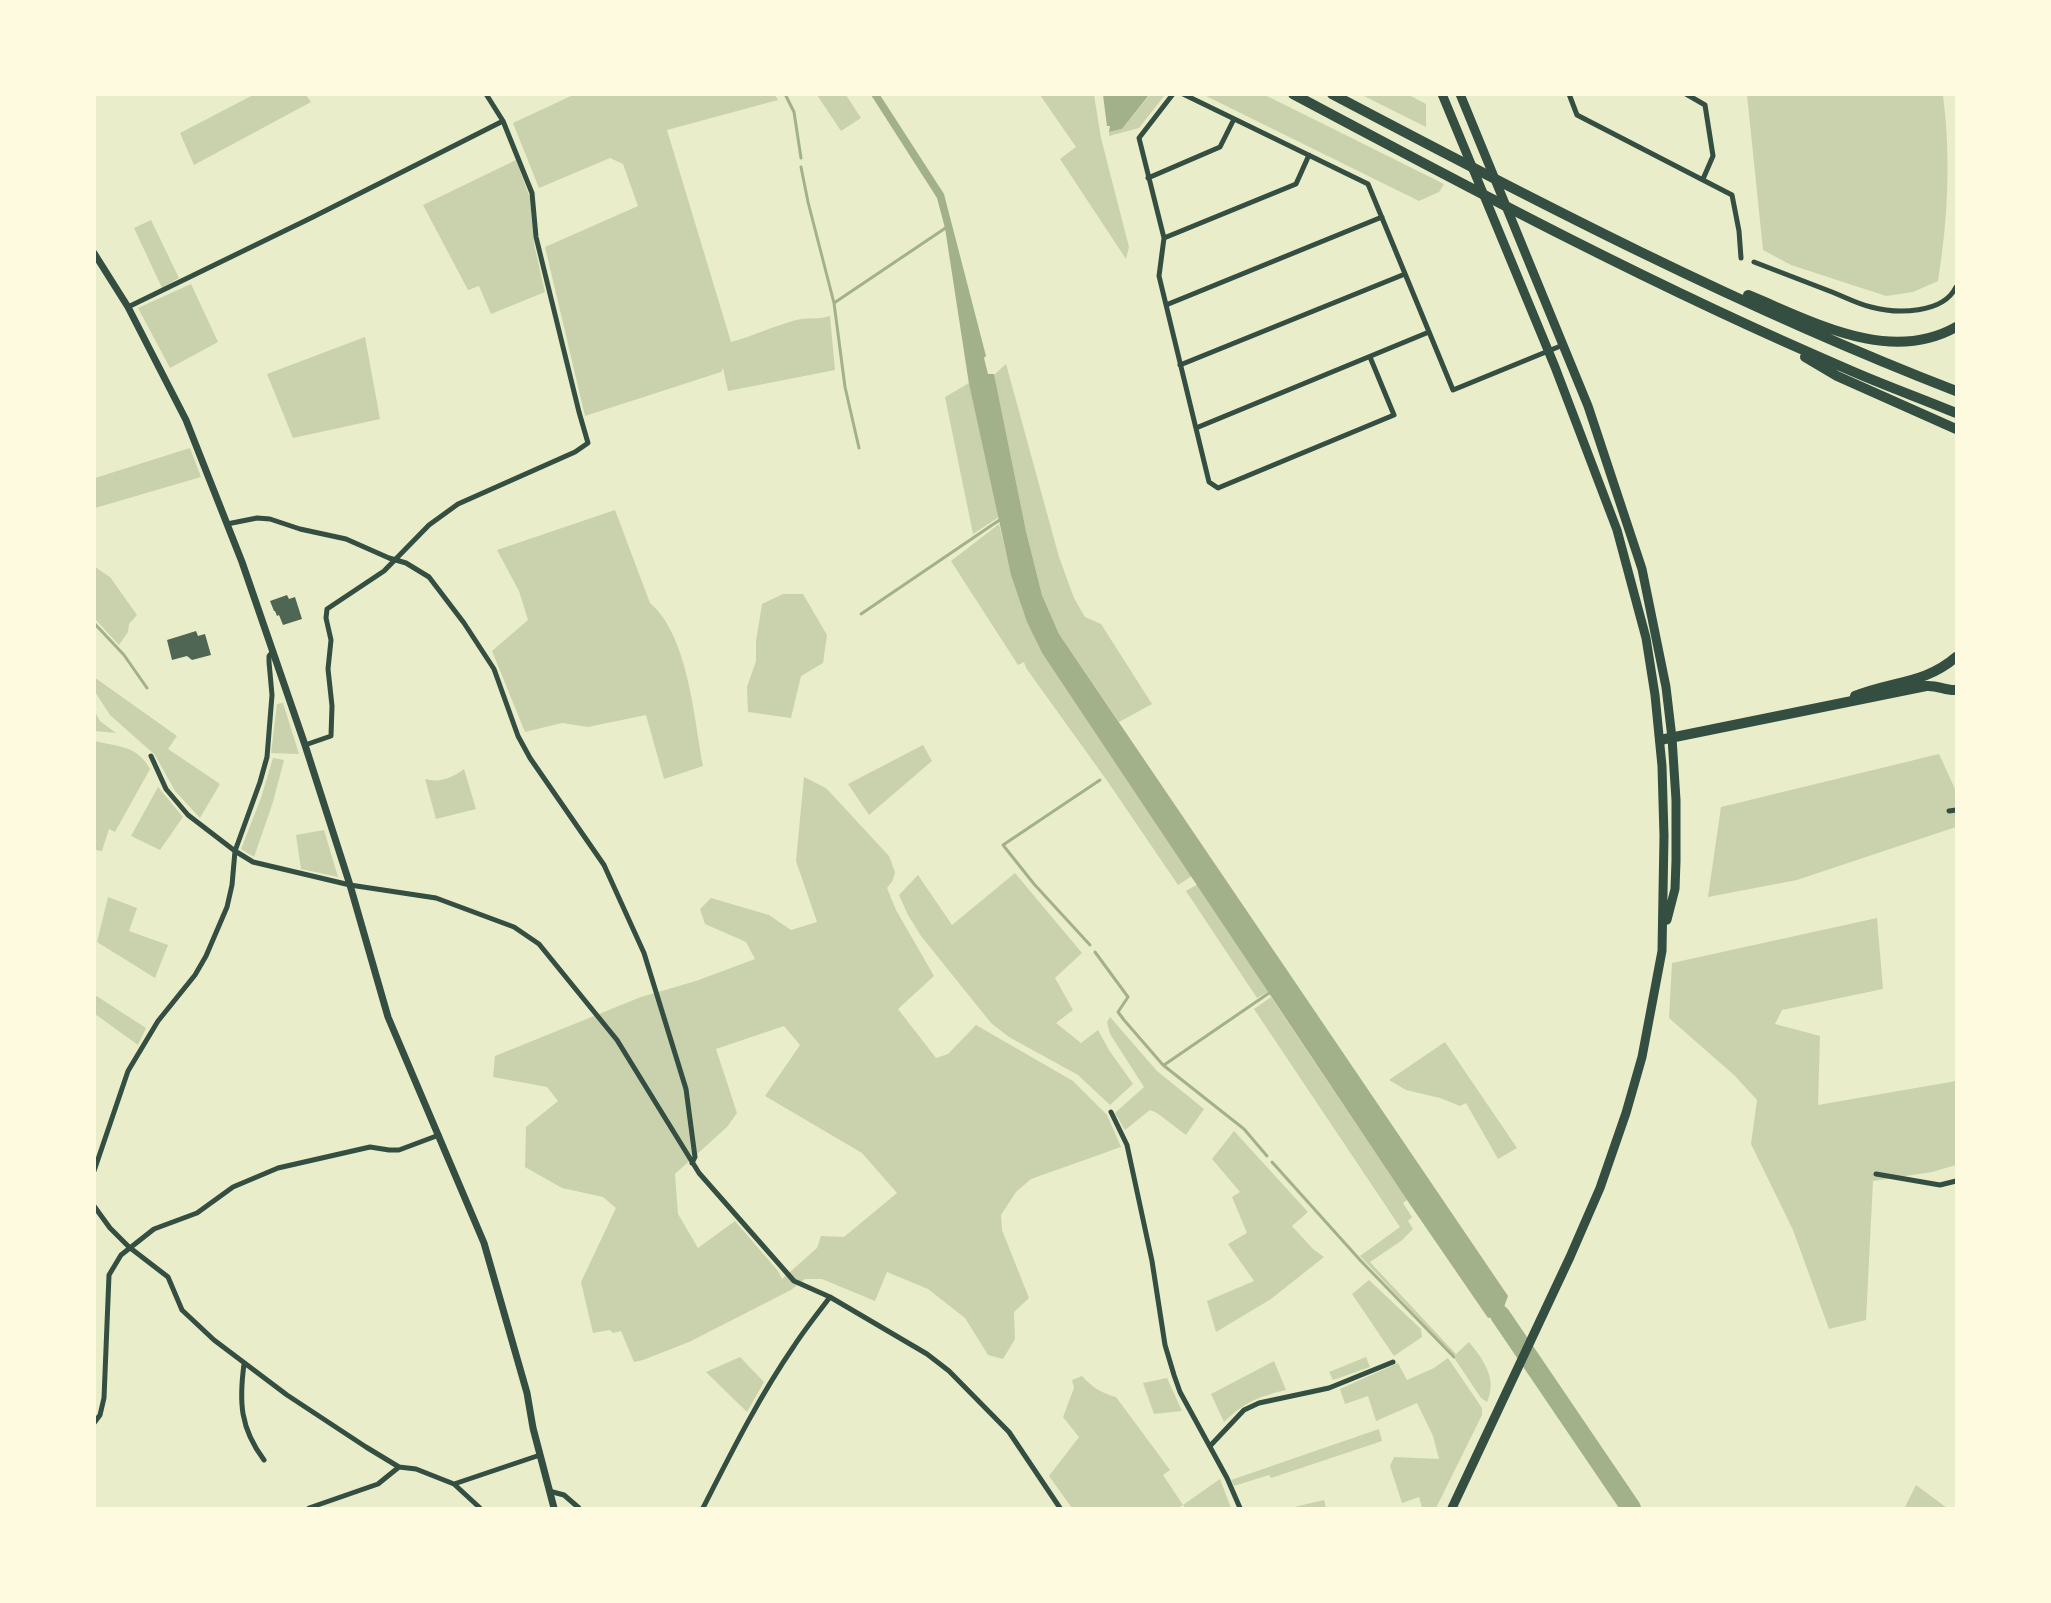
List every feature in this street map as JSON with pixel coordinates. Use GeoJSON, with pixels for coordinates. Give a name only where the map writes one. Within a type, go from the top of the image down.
{"type":"FeatureCollection","features":[{"type":"Feature","properties":{"kind":"highway"},"geometry":{"type":"LineString","coordinates":[[1293,94],[1447,176],[1765,333],[1849,370],[1956,412]]}},
{"type":"Feature","properties":{"kind":"highway"},"geometry":{"type":"LineString","coordinates":[[1332,94],[1561,213],[1722,290],[1822,336],[1956,391]]}},
{"type":"Feature","properties":{"kind":"highway"},"geometry":{"type":"LineString","coordinates":[[1561,213],[1835,330],[1868,339],[1897,343],[1919,341],[1945,334],[1956,327]]}},
{"type":"Feature","properties":{"kind":"highway"},"geometry":{"type":"LineString","coordinates":[[1765,333],[1837,376],[1956,429]]}},
{"type":"Feature","properties":{"kind":"highway"},"geometry":{"type":"LineString","coordinates":[[1840,702],[1871,689],[1930,675],[1956,657]]}},
{"type":"Feature","properties":{"kind":"highway"},"geometry":{"type":"LineString","coordinates":[[1660,740],[1926,686],[1943,686],[1956,690]]}},
{"type":"Feature","properties":{"kind":"main road"},"geometry":{"type":"LineString","coordinates":[[1442,94],[1593,463],[1625,560],[1646,638],[1660,740],[1663,790],[1664,931]]}},
{"type":"Feature","properties":{"kind":"main road"},"geometry":{"type":"LineString","coordinates":[[1452,1509],[1536,1333],[1600,1188],[1626,1113],[1653,1003],[1664,931],[1675,889],[1676,800],[1666,687],[1642,569],[1592,416],[1460,94]]}},
{"type":"Feature","properties":{"kind":"street"},"geometry":{"type":"LineString","coordinates":[[305,745],[331,736],[332,706],[328,669],[331,640],[326,618],[327,609],[370,582],[397,560],[402,551],[429,525],[458,504],[575,452],[588,443],[536,237],[532,193],[503,121],[486,94]]}},
{"type":"Feature","properties":{"kind":"street"},"geometry":{"type":"LineString","coordinates":[[1173,94],[1138,138],[1164,238],[1159,276],[1209,482],[1218,488],[1394,415],[1370,357]]}},
{"type":"Feature","properties":{"kind":"street"},"geometry":{"type":"LineString","coordinates":[[1184,94],[1368,184],[1453,390],[1563,345]]}},
{"type":"Feature","properties":{"kind":"street"},"geometry":{"type":"LineString","coordinates":[[1569,94],[1577,115],[1732,195],[1739,231],[1741,258]]}},
{"type":"Feature","properties":{"kind":"street"},"geometry":{"type":"LineString","coordinates":[[1686,94],[1705,105],[1713,156],[1703,179]]}},
{"type":"Feature","properties":{"kind":"street"},"geometry":{"type":"LineString","coordinates":[[1148,177],[1220,147],[1234,119]]}},
{"type":"Feature","properties":{"kind":"street"},"geometry":{"type":"LineString","coordinates":[[128,307],[313,218],[503,121]]}},
{"type":"Feature","properties":{"kind":"street"},"geometry":{"type":"LineString","coordinates":[[1164,238],[1296,184],[1309,155]]}},
{"type":"Feature","properties":{"kind":"street"},"geometry":{"type":"LineString","coordinates":[[1166,305],[1382,217]]}},
{"type":"Feature","properties":{"kind":"street"},"geometry":{"type":"LineString","coordinates":[[94,253],[128,307],[186,420],[228,524],[305,745],[350,885],[388,1017],[479,1226],[488,1252],[527,1394],[554,1509]]}},
{"type":"Feature","properties":{"kind":"street"},"geometry":{"type":"LineString","coordinates":[[1754,262],[1872,308],[1895,311],[1931,306],[1943,301],[1954,292],[1956,287]]}},
{"type":"Feature","properties":{"kind":"street"},"geometry":{"type":"LineString","coordinates":[[1180,366],[1405,274]]}},
{"type":"Feature","properties":{"kind":"street"},"geometry":{"type":"LineString","coordinates":[[1196,428],[1429,332]]}},
{"type":"Feature","properties":{"kind":"street"},"geometry":{"type":"LineString","coordinates":[[228,524],[257,518],[270,519],[300,529],[346,539],[417,569],[429,577],[482,647],[494,669],[518,736],[530,758],[604,865],[645,952],[689,1105],[695,1157],[692,1163]]}},
{"type":"Feature","properties":{"kind":"street"},"geometry":{"type":"LineString","coordinates":[[94,1171],[128,1071],[158,1021],[195,975],[213,941],[227,907],[232,885],[235,851],[267,757],[272,695],[269,656],[273,651]]}},
{"type":"Feature","properties":{"kind":"street"},"geometry":{"type":"LineString","coordinates":[[151,756],[166,789],[188,815],[253,862],[350,885],[436,898],[514,927],[539,944],[617,1040],[692,1163],[794,1281],[830,1297],[927,1354],[949,1371],[1009,1432],[1060,1509]]}},
{"type":"Feature","properties":{"kind":"street"},"geometry":{"type":"LineString","coordinates":[[1949,811],[1956,810]]}},
{"type":"Feature","properties":{"kind":"street"},"geometry":{"type":"LineString","coordinates":[[1111,1112],[1127,1145],[1138,1205],[1152,1261],[1165,1344],[1174,1376],[1240,1509]]}},
{"type":"Feature","properties":{"kind":"street"},"geometry":{"type":"LineString","coordinates":[[94,1423],[100,1415],[104,1398],[109,1275],[114,1264],[129,1247],[154,1229],[197,1213],[233,1187],[278,1168],[370,1147],[399,1150],[439,1135]]}},
{"type":"Feature","properties":{"kind":"street"},"geometry":{"type":"LineString","coordinates":[[1876,1174],[1940,1185],[1956,1181]]}},
{"type":"Feature","properties":{"kind":"street"},"geometry":{"type":"LineString","coordinates":[[94,1206],[110,1228],[129,1247],[168,1277],[182,1310],[244,1364],[287,1395],[399,1467],[416,1469],[454,1484],[480,1509]]}},
{"type":"Feature","properties":{"kind":"street"},"geometry":{"type":"LineString","coordinates":[[703,1509],[740,1436],[777,1373],[830,1297]]}},
{"type":"Feature","properties":{"kind":"street"},"geometry":{"type":"LineString","coordinates":[[1210,1446],[1244,1410],[1259,1403],[1329,1388],[1393,1362]]}},
{"type":"Feature","properties":{"kind":"street"},"geometry":{"type":"LineString","coordinates":[[244,1364],[240,1396],[244,1424],[252,1444],[264,1460]]}},
{"type":"Feature","properties":{"kind":"street"},"geometry":{"type":"LineString","coordinates":[[454,1484],[540,1455]]}},
{"type":"Feature","properties":{"kind":"street"},"geometry":{"type":"LineString","coordinates":[[309,1509],[378,1484],[399,1467]]}},
{"type":"Feature","properties":{"kind":"street"},"geometry":{"type":"LineString","coordinates":[[549,1491],[564,1495],[579,1509]]}},
{"type":"Feature","properties":{"kind":"shaded area"},"geometry":{"type":"Polygon","coordinates":[[[255,94],[306,95],[311,102],[194,165],[180,133],[255,94]]]}},
{"type":"Feature","properties":{"kind":"shaded area"},"geometry":{"type":"Polygon","coordinates":[[[573,95],[775,95],[778,100],[667,130],[731,342],[796,320],[830,316],[835,370],[728,391],[723,368],[721,372],[585,416],[545,247],[638,206],[623,164],[610,158],[539,188],[513,123],[573,95]]]}},
{"type":"Feature","properties":{"kind":"shaded area"},"geometry":{"type":"Polygon","coordinates":[[[817,95],[846,95],[861,118],[841,131],[817,95]]]}},
{"type":"Feature","properties":{"kind":"shaded area"},"geometry":{"type":"Polygon","coordinates":[[[871,95],[880,95],[944,194],[986,356],[984,358],[988,374],[994,374],[1026,531],[1042,595],[1059,634],[1508,1296],[1504,1307],[1517,1328],[1514,1340],[1498,1316],[1488,1318],[1042,653],[1027,622],[1011,575],[969,384],[945,228],[937,198],[871,95]]]}},
{"type":"Feature","properties":{"kind":"shaded area"},"geometry":{"type":"Polygon","coordinates":[[[1040,95],[1094,95],[1101,138],[1129,247],[1126,259],[1060,159],[1076,147],[1040,95]]]}},
{"type":"Feature","properties":{"kind":"shaded area"},"geometry":{"type":"Polygon","coordinates":[[[1103,95],[1149,95],[1122,129],[1109,132],[1110,126],[1107,126],[1103,95]]]}},
{"type":"Feature","properties":{"kind":"shaded area"},"geometry":{"type":"Polygon","coordinates":[[[1147,95],[1165,95],[1139,128],[1109,136],[1109,132],[1122,129],[1149,96],[1147,95]]]}},
{"type":"Feature","properties":{"kind":"shaded area"},"geometry":{"type":"Polygon","coordinates":[[[1204,95],[1265,95],[1444,184],[1439,192],[1419,201],[1204,95]]]}},
{"type":"Feature","properties":{"kind":"shaded area"},"geometry":{"type":"Polygon","coordinates":[[[1362,95],[1409,95],[1426,104],[1426,127],[1362,95]]]}},
{"type":"Feature","properties":{"kind":"shaded area"},"geometry":{"type":"Polygon","coordinates":[[[1747,95],[1943,95],[1947,141],[1947,188],[1938,281],[1913,292],[1886,296],[1791,265],[1763,250],[1747,95]]]}},
{"type":"Feature","properties":{"kind":"shaded area"},"geometry":{"type":"Polygon","coordinates":[[[516,160],[530,198],[534,244],[545,292],[491,314],[479,286],[468,290],[423,205],[516,160]]]}},
{"type":"Feature","properties":{"kind":"shaded area"},"geometry":{"type":"Polygon","coordinates":[[[151,220],[179,278],[162,288],[134,228],[151,220]]]}},
{"type":"Feature","properties":{"kind":"shaded area"},"geometry":{"type":"Polygon","coordinates":[[[191,284],[218,342],[170,368],[138,308],[191,284]]]}},
{"type":"Feature","properties":{"kind":"shaded area"},"geometry":{"type":"Polygon","coordinates":[[[365,337],[380,419],[293,438],[267,374],[365,337]]]}},
{"type":"Feature","properties":{"kind":"shaded area"},"geometry":{"type":"Polygon","coordinates":[[[1006,364],[1059,557],[1074,598],[1085,617],[1101,624],[1152,704],[1119,722],[1059,634],[1042,595],[1026,531],[994,375],[1006,364]]]}},
{"type":"Feature","properties":{"kind":"shaded area"},"geometry":{"type":"Polygon","coordinates":[[[969,383],[999,517],[973,534],[945,397],[969,383]]]}},
{"type":"Feature","properties":{"kind":"shaded area"},"geometry":{"type":"Polygon","coordinates":[[[190,448],[201,477],[95,508],[95,478],[190,448]]]}},
{"type":"Feature","properties":{"kind":"shaded area"},"geometry":{"type":"Polygon","coordinates":[[[615,510],[650,603],[663,617],[673,635],[681,656],[692,702],[703,766],[664,779],[646,715],[588,727],[562,723],[525,732],[492,651],[528,620],[519,591],[497,550],[615,510]]]}},
{"type":"Feature","properties":{"kind":"shaded area"},"geometry":{"type":"Polygon","coordinates":[[[999,524],[1022,606],[1042,653],[1192,876],[1178,885],[1024,662],[1018,665],[951,561],[999,524]]]}},
{"type":"Feature","properties":{"kind":"shaded area"},"geometry":{"type":"Polygon","coordinates":[[[95,567],[110,577],[137,615],[129,624],[128,632],[119,645],[95,619],[95,567]]]}},
{"type":"Feature","properties":{"kind":"shaded area"},"geometry":{"type":"Polygon","coordinates":[[[783,594],[803,594],[827,635],[823,663],[801,676],[791,718],[748,712],[747,687],[756,661],[756,641],[762,604],[783,594]]]}},
{"type":"Feature","properties":{"kind":"shaded area"},"geometry":{"type":"Polygon","coordinates":[[[94,677],[177,736],[168,749],[220,784],[200,818],[175,791],[155,755],[110,715],[95,692],[94,677]]]}},
{"type":"Feature","properties":{"kind":"shaded area"},"geometry":{"type":"Polygon","coordinates":[[[283,703],[299,754],[271,753],[277,704],[283,703]]]}},
{"type":"Feature","properties":{"kind":"shaded area"},"geometry":{"type":"Polygon","coordinates":[[[95,712],[100,721],[116,733],[95,731],[95,712]]]}},
{"type":"Feature","properties":{"kind":"shaded area"},"geometry":{"type":"Polygon","coordinates":[[[95,741],[133,751],[145,761],[150,769],[115,832],[109,829],[102,851],[95,850],[95,741]]]}},
{"type":"Feature","properties":{"kind":"shaded area"},"geometry":{"type":"Polygon","coordinates":[[[923,745],[932,761],[869,815],[848,784],[923,745]]]}},
{"type":"Feature","properties":{"kind":"shaded area"},"geometry":{"type":"Polygon","coordinates":[[[1939,754],[1956,791],[1956,827],[1797,880],[1708,897],[1721,807],[1939,754]]]}},
{"type":"Feature","properties":{"kind":"shaded area"},"geometry":{"type":"Polygon","coordinates":[[[273,758],[284,760],[273,802],[254,857],[241,849],[261,798],[273,758]]]}},
{"type":"Feature","properties":{"kind":"shaded area"},"geometry":{"type":"Polygon","coordinates":[[[464,769],[476,809],[436,819],[425,779],[446,779],[464,769]]]}},
{"type":"Feature","properties":{"kind":"shaded area"},"geometry":{"type":"Polygon","coordinates":[[[804,777],[826,788],[889,856],[895,872],[887,888],[896,910],[934,976],[898,1009],[936,1058],[948,1054],[976,1025],[1073,1081],[1107,1115],[1121,1147],[1031,1179],[1016,1192],[1001,1215],[1002,1230],[1029,1298],[1014,1312],[1015,1339],[1003,1359],[988,1355],[965,1318],[928,1289],[887,1272],[875,1301],[822,1279],[805,1279],[791,1290],[689,1342],[634,1362],[621,1331],[593,1333],[581,1282],[616,1208],[603,1197],[562,1188],[525,1167],[526,1127],[558,1101],[547,1087],[493,1077],[495,1056],[641,997],[696,981],[755,959],[746,942],[705,924],[700,909],[711,898],[769,915],[791,930],[817,922],[796,861],[804,777]],[[784,1026],[716,1049],[737,1113],[727,1127],[675,1174],[678,1214],[698,1248],[735,1221],[778,1271],[782,1279],[817,1248],[821,1236],[844,1237],[897,1193],[862,1153],[765,1096],[800,1045],[784,1026]]]}},
{"type":"Feature","properties":{"kind":"shaded area"},"geometry":{"type":"Polygon","coordinates":[[[158,787],[183,817],[160,850],[131,836],[158,787]]]}},
{"type":"Feature","properties":{"kind":"shaded area"},"geometry":{"type":"Polygon","coordinates":[[[324,830],[338,877],[301,869],[296,835],[324,830]]]}},
{"type":"Feature","properties":{"kind":"shaded area"},"geometry":{"type":"Polygon","coordinates":[[[1015,873],[1082,953],[1055,978],[1073,1010],[1056,1023],[1081,1043],[1098,1030],[1133,1084],[1110,1105],[1078,1075],[1009,1037],[991,1023],[921,936],[899,895],[918,875],[952,925],[1015,873]]]}},
{"type":"Feature","properties":{"kind":"shaded area"},"geometry":{"type":"Polygon","coordinates":[[[1198,884],[1269,991],[1257,998],[1186,891],[1198,884]]]}},
{"type":"Feature","properties":{"kind":"shaded area"},"geometry":{"type":"Polygon","coordinates":[[[108,897],[137,908],[129,931],[168,945],[155,978],[97,942],[108,897]]]}},
{"type":"Feature","properties":{"kind":"shaded area"},"geometry":{"type":"Polygon","coordinates":[[[1877,918],[1883,989],[1782,1010],[1775,1024],[1820,1036],[1818,1105],[1956,1081],[1956,1165],[1932,1172],[1873,1181],[1866,1320],[1829,1329],[1793,1230],[1751,1144],[1757,1100],[1734,1075],[1669,1018],[1672,963],[1877,918]]]}},
{"type":"Feature","properties":{"kind":"shaded area"},"geometry":{"type":"Polygon","coordinates":[[[95,995],[146,1028],[138,1045],[95,1014],[95,995]]]}},
{"type":"Feature","properties":{"kind":"shaded area"},"geometry":{"type":"Polygon","coordinates":[[[1271,997],[1407,1200],[1403,1203],[1412,1217],[1408,1221],[1413,1229],[1401,1241],[1370,1262],[1456,1354],[1469,1342],[1484,1362],[1490,1377],[1490,1394],[1487,1402],[1481,1398],[1455,1359],[1456,1355],[1454,1356],[1360,1256],[1400,1227],[1254,1009],[1271,997]]]}},
{"type":"Feature","properties":{"kind":"shaded area"},"geometry":{"type":"Polygon","coordinates":[[[1110,1017],[1157,1071],[1204,1109],[1186,1135],[1150,1110],[1125,1130],[1115,1113],[1144,1087],[1110,1034],[1107,1022],[1110,1017]]]}},
{"type":"Feature","properties":{"kind":"shaded area"},"geometry":{"type":"Polygon","coordinates":[[[1445,1042],[1517,1148],[1498,1159],[1466,1103],[1460,1106],[1440,1098],[1406,1090],[1389,1080],[1445,1042]]]}},
{"type":"Feature","properties":{"kind":"shaded area"},"geometry":{"type":"Polygon","coordinates":[[[1234,1131],[1308,1212],[1292,1226],[1313,1249],[1324,1257],[1271,1299],[1216,1332],[1207,1301],[1254,1281],[1228,1244],[1247,1233],[1232,1197],[1240,1192],[1212,1159],[1234,1131]]]}},
{"type":"Feature","properties":{"kind":"shaded area"},"geometry":{"type":"Polygon","coordinates":[[[1369,1280],[1421,1329],[1422,1337],[1394,1356],[1352,1294],[1369,1280]]]}},
{"type":"Feature","properties":{"kind":"shaded area"},"geometry":{"type":"Polygon","coordinates":[[[740,1357],[764,1382],[747,1412],[706,1372],[740,1357]]]}},
{"type":"Feature","properties":{"kind":"shaded area"},"geometry":{"type":"Polygon","coordinates":[[[1366,1357],[1370,1367],[1333,1380],[1329,1372],[1366,1357]]]}},
{"type":"Feature","properties":{"kind":"shaded area"},"geometry":{"type":"Polygon","coordinates":[[[1448,1358],[1482,1408],[1482,1415],[1436,1508],[1422,1508],[1419,1497],[1402,1503],[1390,1466],[1394,1457],[1439,1459],[1433,1436],[1417,1403],[1376,1421],[1368,1396],[1345,1404],[1340,1389],[1398,1363],[1407,1380],[1434,1368],[1448,1358]]]}},
{"type":"Feature","properties":{"kind":"shaded area"},"geometry":{"type":"Polygon","coordinates":[[[1274,1361],[1286,1390],[1252,1401],[1224,1422],[1211,1394],[1274,1361]]]}},
{"type":"Feature","properties":{"kind":"shaded area"},"geometry":{"type":"Polygon","coordinates":[[[1082,1376],[1097,1389],[1116,1397],[1170,1470],[1163,1475],[1183,1505],[1178,1508],[1072,1508],[1049,1476],[1079,1437],[1063,1417],[1074,1388],[1072,1380],[1082,1376]]]}},
{"type":"Feature","properties":{"kind":"shaded area"},"geometry":{"type":"Polygon","coordinates":[[[1167,1378],[1182,1411],[1154,1414],[1143,1383],[1167,1378]]]}},
{"type":"Feature","properties":{"kind":"shaded area"},"geometry":{"type":"Polygon","coordinates":[[[1379,1429],[1382,1441],[1271,1478],[1269,1475],[1234,1486],[1231,1480],[1379,1429]]]}},
{"type":"Feature","properties":{"kind":"shaded area"},"geometry":{"type":"Polygon","coordinates":[[[1220,1479],[1231,1508],[1185,1508],[1183,1505],[1220,1479]]]}},
{"type":"Feature","properties":{"kind":"shaded area"},"geometry":{"type":"Polygon","coordinates":[[[1916,1485],[1947,1508],[1905,1507],[1916,1485]]]}},
{"type":"Feature","properties":{"kind":"shaded area"},"geometry":{"type":"Polygon","coordinates":[[[1324,1500],[1326,1508],[1290,1508],[1324,1500]]]}},
{"type":"Feature","properties":{"kind":"building"},"geometry":{"type":"Polygon","coordinates":[[[287,595],[289,599],[295,597],[302,619],[283,625],[270,601],[287,595]]]}},
{"type":"Feature","properties":{"kind":"building"},"geometry":{"type":"Polygon","coordinates":[[[196,631],[198,636],[205,634],[211,655],[192,660],[187,656],[172,660],[167,640],[196,631]]]}},
{"type":"Feature","properties":{"kind":"waterway"},"geometry":{"type":"LineString","coordinates":[[785,94],[794,112],[801,158]]}},
{"type":"Feature","properties":{"kind":"waterway"},"geometry":{"type":"LineString","coordinates":[[801,167],[834,303],[845,387],[859,448]]}},
{"type":"Feature","properties":{"kind":"waterway"},"geometry":{"type":"LineString","coordinates":[[834,303],[947,227]]}},
{"type":"Feature","properties":{"kind":"waterway"},"geometry":{"type":"LineString","coordinates":[[861,614],[1001,519]]}},
{"type":"Feature","properties":{"kind":"waterway"},"geometry":{"type":"LineString","coordinates":[[94,623],[124,655],[147,688]]}},
{"type":"Feature","properties":{"kind":"waterway"},"geometry":{"type":"LineString","coordinates":[[1090,945],[1034,884],[1003,845],[1100,780]]}},
{"type":"Feature","properties":{"kind":"waterway"},"geometry":{"type":"LineString","coordinates":[[1095,952],[1128,997],[1118,1012],[1124,1020],[1163,1065],[1244,1129],[1267,1156]]}},
{"type":"Feature","properties":{"kind":"waterway"},"geometry":{"type":"LineString","coordinates":[[1164,1065],[1272,991]]}},
{"type":"Feature","properties":{"kind":"waterway"},"geometry":{"type":"LineString","coordinates":[[1272,1162],[1360,1260],[1454,1357]]}},
{"type":"Feature","properties":{"kind":"waterway"},"geometry":{"type":"LineString","coordinates":[[1500,1315],[1631,1508]]}}]}
